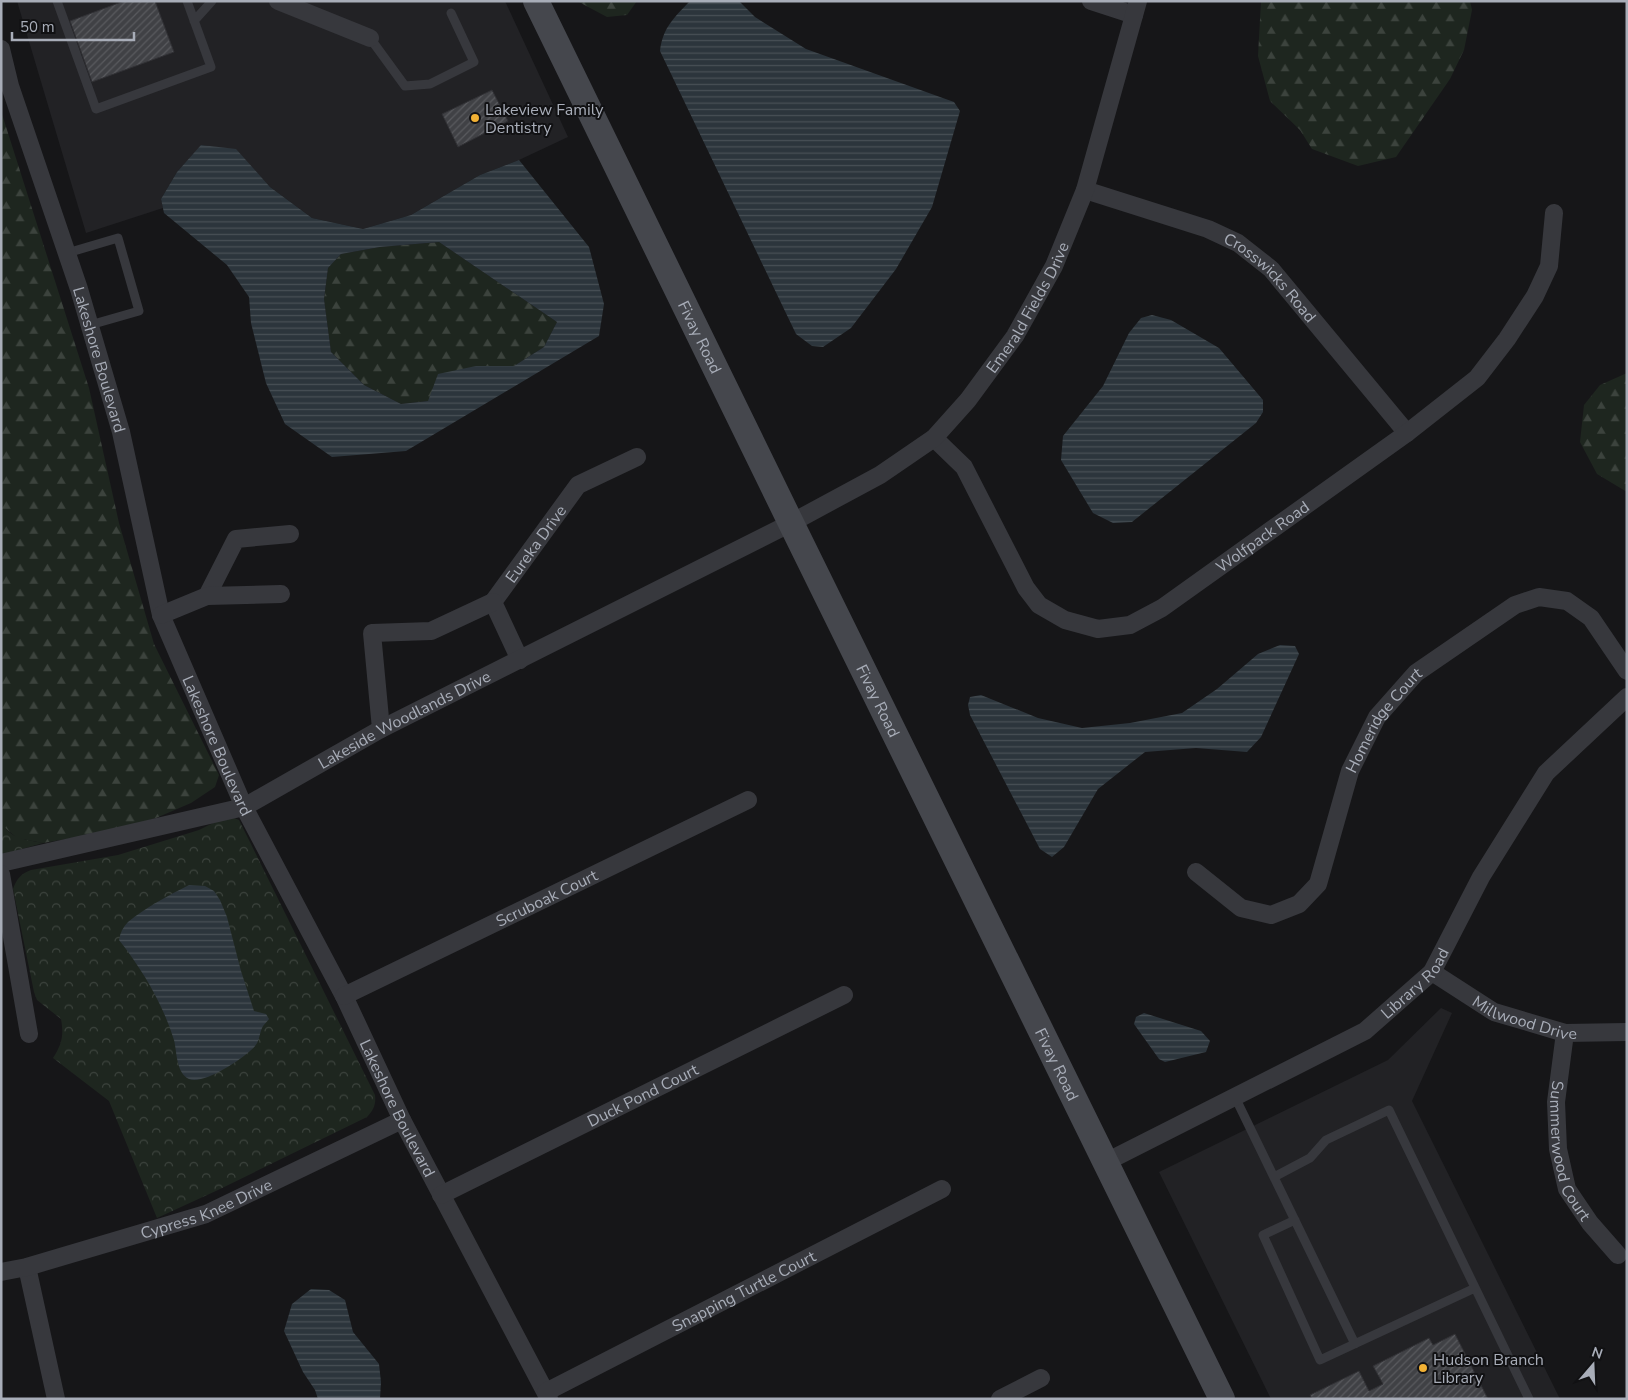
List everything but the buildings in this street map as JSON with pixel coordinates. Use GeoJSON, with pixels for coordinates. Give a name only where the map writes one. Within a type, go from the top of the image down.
{"type":"FeatureCollection","features":[{"type":"Feature","properties":{"kind":"street"},"geometry":{"type":"LineString","coordinates":[[278,1],[370,38]]}},
{"type":"Feature","properties":{"kind":"street","name":"Fivay Road"},"geometry":{"type":"LineString","coordinates":[[536,1],[1222,1399]]}},
{"type":"Feature","properties":{"kind":"street"},"geometry":{"type":"LineString","coordinates":[[1092,1],[1136,8]]}},
{"type":"Feature","properties":{"kind":"street","name":"Emerald Fields Drive"},"geometry":{"type":"LineString","coordinates":[[791,523],[880,475],[934,438],[968,400],[1015,336],[1054,266],[1085,190],[1136,8]]}},
{"type":"Feature","properties":{"kind":"street","name":"Lakeshore Boulevard"},"geometry":{"type":"LineString","coordinates":[[1,48],[10,86],[90,325],[121,432],[161,615],[244,808],[344,996],[402,1120],[547,1396]]}},
{"type":"Feature","properties":{"kind":"street","name":"Crosswicks Road"},"geometry":{"type":"LineString","coordinates":[[1085,190],[1208,229],[1238,243],[1271,269],[1407,432]]}},
{"type":"Feature","properties":{"kind":"street","name":"Wolfpack Road"},"geometry":{"type":"LineString","coordinates":[[934,438],[964,467],[1026,588],[1039,605],[1066,620],[1098,629],[1130,625],[1162,608],[1407,432],[1477,378],[1507,339],[1536,296],[1549,266],[1554,213]]}},
{"type":"Feature","properties":{"kind":"street","name":"Eureka Drive"},"geometry":{"type":"LineString","coordinates":[[493,602],[578,485],[637,458]]}},
{"type":"Feature","properties":{"kind":"street","name":"Lakeside Woodlands Drive"},"geometry":{"type":"LineString","coordinates":[[1,863],[244,808],[381,729],[791,523]]}},
{"type":"Feature","properties":{"kind":"street"},"geometry":{"type":"LineString","coordinates":[[207,596],[236,539],[290,534]]}},
{"type":"Feature","properties":{"kind":"street"},"geometry":{"type":"LineString","coordinates":[[161,615],[207,596],[281,594]]}},
{"type":"Feature","properties":{"kind":"street","name":"Homeridge Court"},"geometry":{"type":"LineString","coordinates":[[1196,872],[1241,908],[1271,914],[1299,904],[1318,884],[1350,771],[1377,717],[1416,672],[1515,605],[1539,597],[1567,601],[1590,618],[1627,671]]}},
{"type":"Feature","properties":{"kind":"street"},"geometry":{"type":"LineString","coordinates":[[381,729],[372,633],[431,631],[493,602],[520,660]]}},
{"type":"Feature","properties":{"kind":"street","name":"Library Road"},"geometry":{"type":"LineString","coordinates":[[1106,1162],[1366,1031],[1432,972],[1482,877],[1546,773],[1627,697]]}},
{"type":"Feature","properties":{"kind":"street","name":"Scruboak Court"},"geometry":{"type":"LineString","coordinates":[[344,996],[748,800]]}},
{"type":"Feature","properties":{"kind":"street"},"geometry":{"type":"LineString","coordinates":[[1,874],[29,1034]]}},
{"type":"Feature","properties":{"kind":"street","name":"Millwood Drive"},"geometry":{"type":"LineString","coordinates":[[1432,972],[1494,1012],[1565,1033],[1627,1032]]}},
{"type":"Feature","properties":{"kind":"street","name":"Duck Pond Court"},"geometry":{"type":"LineString","coordinates":[[441,1195],[844,995]]}},
{"type":"Feature","properties":{"kind":"street","name":"Summerwood Court"},"geometry":{"type":"LineString","coordinates":[[1565,1033],[1556,1102],[1558,1150],[1566,1189],[1590,1222],[1618,1255]]}},
{"type":"Feature","properties":{"kind":"street","name":"Cypress Knee Drive"},"geometry":{"type":"LineString","coordinates":[[1,1272],[27,1267],[206,1214],[402,1120]]}},
{"type":"Feature","properties":{"kind":"street","name":"Snapping Turtle Court"},"geometry":{"type":"LineString","coordinates":[[547,1396],[942,1189]]}},
{"type":"Feature","properties":{"kind":"street"},"geometry":{"type":"LineString","coordinates":[[27,1267],[56,1399]]}},
{"type":"Feature","properties":{"kind":"street"},"geometry":{"type":"LineString","coordinates":[[1000,1399],[1041,1378]]}},
{"type":"Feature","properties":{"kind":"lane"},"geometry":{"type":"LineString","coordinates":[[57,1],[96,109],[211,67],[187,1]]}},
{"type":"Feature","properties":{"kind":"lane"},"geometry":{"type":"LineString","coordinates":[[194,20],[212,1]]}},
{"type":"Feature","properties":{"kind":"lane"},"geometry":{"type":"LineString","coordinates":[[370,38],[404,86],[430,84],[474,62],[451,13]]}},
{"type":"Feature","properties":{"kind":"lane"},"geometry":{"type":"LineString","coordinates":[[66,253],[118,238],[139,311],[90,325]]}},
{"type":"Feature","properties":{"kind":"lane"},"geometry":{"type":"LineString","coordinates":[[1235,1097],[1355,1344]]}},
{"type":"Feature","properties":{"kind":"lane"},"geometry":{"type":"LineString","coordinates":[[1274,1176],[1310,1158],[1326,1140],[1389,1110],[1528,1399]]}},
{"type":"Feature","properties":{"kind":"lane"},"geometry":{"type":"LineString","coordinates":[[1295,1220],[1263,1235],[1320,1360],[1475,1288]]}},
{"type":"Feature","properties":{"kind":"shaded area"},"geometry":{"type":"Polygon","coordinates":[[[17,1],[505,1],[568,137],[519,160],[480,175],[411,215],[363,229],[312,218],[270,187],[236,150],[202,145],[177,172],[161,199],[163,208],[86,233],[17,1]]]}},
{"type":"Feature","properties":{"kind":"shaded area"},"geometry":{"type":"Polygon","coordinates":[[[690,1],[739,1],[755,17],[806,49],[954,102],[960,111],[932,207],[896,269],[851,328],[823,347],[812,346],[796,334],[660,51],[667,29],[674,18],[690,1]]]}},
{"type":"Feature","properties":{"kind":"shaded area"},"geometry":{"type":"Polygon","coordinates":[[[201,145],[236,149],[270,187],[312,218],[363,229],[411,215],[480,175],[519,160],[589,247],[604,304],[599,336],[406,451],[332,457],[285,424],[266,383],[251,323],[249,297],[227,265],[164,213],[161,199],[177,172],[201,145]],[[439,242],[380,247],[341,254],[328,268],[324,299],[331,352],[364,385],[401,404],[428,401],[438,374],[476,366],[514,366],[544,347],[557,322],[439,242]]]}},
{"type":"Feature","properties":{"kind":"shaded area"},"geometry":{"type":"Polygon","coordinates":[[[1152,315],[1171,320],[1219,348],[1263,400],[1263,412],[1256,423],[1132,522],[1113,523],[1093,513],[1061,460],[1063,436],[1103,386],[1129,333],[1141,318],[1152,315]]]}},
{"type":"Feature","properties":{"kind":"shaded area"},"geometry":{"type":"Polygon","coordinates":[[[1280,645],[1295,646],[1299,654],[1261,737],[1247,752],[1196,748],[1145,752],[1098,789],[1064,847],[1052,857],[1040,849],[970,715],[968,705],[970,697],[981,695],[1038,718],[1082,728],[1130,723],[1182,713],[1217,689],[1258,654],[1280,645]]]}},
{"type":"Feature","properties":{"kind":"shaded area"},"geometry":{"type":"Polygon","coordinates":[[[189,885],[205,886],[214,891],[220,900],[227,917],[254,1011],[266,1014],[269,1019],[263,1027],[256,1045],[245,1055],[221,1071],[203,1079],[195,1080],[185,1076],[179,1067],[174,1040],[158,1000],[144,975],[119,940],[122,930],[128,922],[165,897],[189,885]]]}},
{"type":"Feature","properties":{"kind":"shaded area"},"geometry":{"type":"Polygon","coordinates":[[[1441,1008],[1452,1013],[1412,1101],[1560,1399],[1271,1399],[1159,1172],[1388,1060],[1441,1008]]]}},
{"type":"Feature","properties":{"kind":"shaded area"},"geometry":{"type":"Polygon","coordinates":[[[1144,1013],[1201,1031],[1210,1041],[1206,1052],[1165,1062],[1159,1059],[1134,1024],[1136,1017],[1144,1013]]]}},
{"type":"Feature","properties":{"kind":"shaded area"},"geometry":{"type":"Polygon","coordinates":[[[311,1289],[329,1290],[345,1300],[353,1332],[379,1364],[380,1399],[318,1399],[284,1331],[292,1304],[311,1289]]]}},
{"type":"Feature","properties":{"kind":"green space"},"geometry":{"type":"Polygon","coordinates":[[[577,1],[637,1],[627,15],[607,17],[577,1]]]}},
{"type":"Feature","properties":{"kind":"green space"},"geometry":{"type":"Polygon","coordinates":[[[1261,1],[1470,1],[1472,10],[1464,50],[1450,79],[1396,157],[1358,166],[1312,149],[1300,130],[1270,101],[1258,56],[1261,1]]]}},
{"type":"Feature","properties":{"kind":"green space"},"geometry":{"type":"Polygon","coordinates":[[[1,111],[89,388],[119,523],[154,644],[219,775],[215,787],[191,803],[156,818],[113,831],[43,843],[17,838],[4,827],[1,817],[1,111]]]}},
{"type":"Feature","properties":{"kind":"green space"},"geometry":{"type":"Polygon","coordinates":[[[439,242],[557,322],[544,347],[514,366],[476,366],[428,401],[401,404],[364,385],[331,352],[324,299],[328,268],[341,254],[380,247],[439,242]]]}},
{"type":"Feature","properties":{"kind":"green space"},"geometry":{"type":"Polygon","coordinates":[[[1627,373],[1627,492],[1597,474],[1580,442],[1584,405],[1600,385],[1627,373]]]}},
{"type":"Feature","properties":{"kind":"green space"},"geometry":{"type":"Polygon","coordinates":[[[1,817],[3,824],[11,834],[23,839],[43,843],[1,855],[1,817]]]}},
{"type":"Feature","properties":{"kind":"green space"},"geometry":{"type":"Polygon","coordinates":[[[232,817],[239,820],[375,1095],[375,1104],[367,1117],[157,1218],[109,1101],[53,1058],[62,1039],[61,1019],[37,1000],[34,992],[13,889],[20,877],[31,870],[118,855],[199,830],[221,819],[232,817]]]}},
{"type":"Feature","properties":{"kind":"place","name":"Lakeview Family Dentistry"},"geometry":{"type":"Point","coordinates":[475,118]}},
{"type":"Feature","properties":{"kind":"place","name":"Hudson Branch Library"},"geometry":{"type":"Point","coordinates":[1423,1368]}}]}
